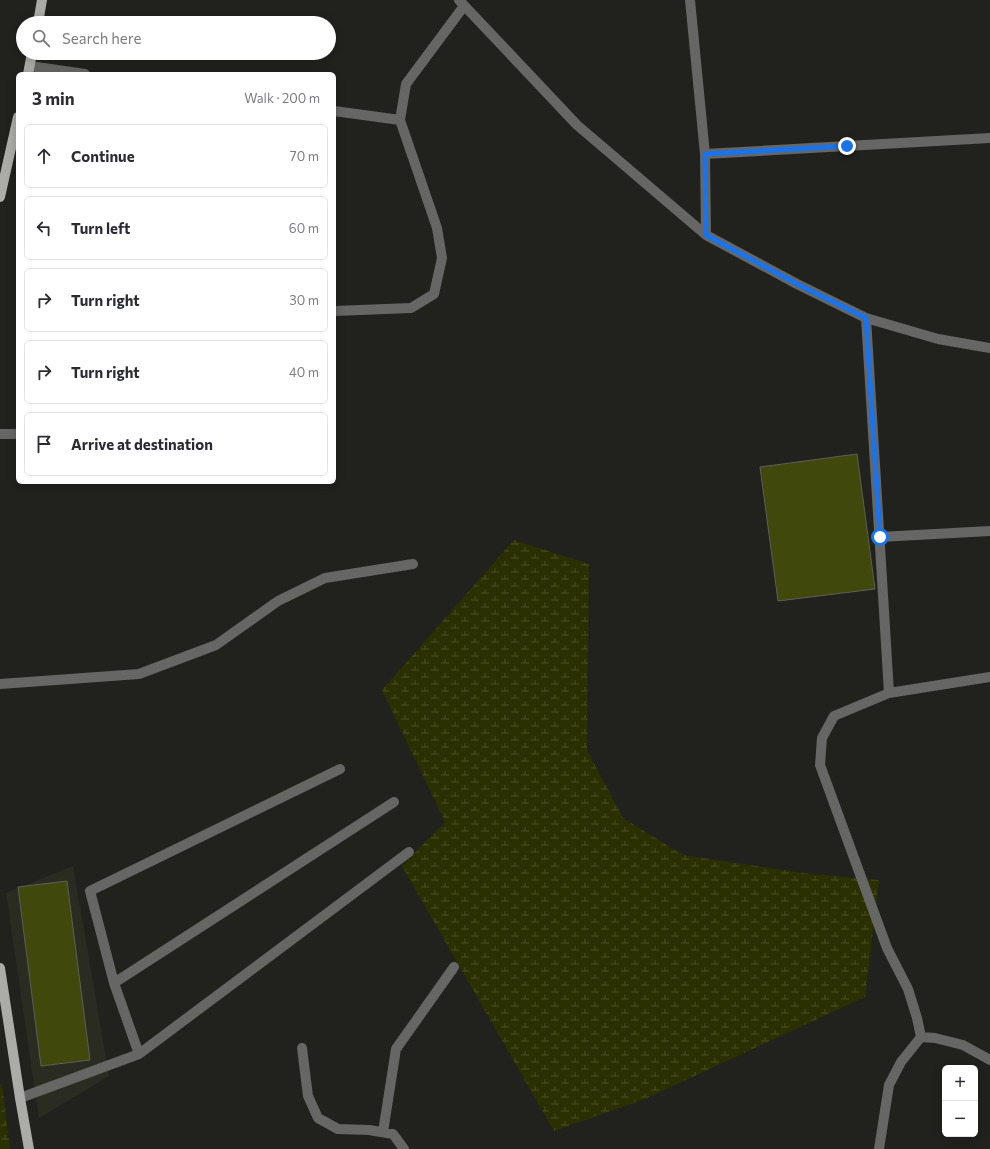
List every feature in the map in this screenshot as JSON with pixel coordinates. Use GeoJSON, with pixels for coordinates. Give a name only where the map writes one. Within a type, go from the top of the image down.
{"type":"FeatureCollection","features":[{"type":"Feature","properties":{"kind":"main road"},"geometry":{"type":"LineString","coordinates":[[39,16],[42,0]]}},
{"type":"Feature","properties":{"kind":"main road"},"geometry":{"type":"LineString","coordinates":[[29,70],[31,60]]}},
{"type":"Feature","properties":{"kind":"main road"},"geometry":{"type":"LineString","coordinates":[[0,197],[16,126]]}},
{"type":"Feature","properties":{"kind":"main road"},"geometry":{"type":"LineString","coordinates":[[0,968],[29,1149]]}},
{"type":"Feature","properties":{"kind":"street"},"geometry":{"type":"LineString","coordinates":[[690,0],[705,154],[706,235]]}},
{"type":"Feature","properties":{"kind":"street"},"geometry":{"type":"LineString","coordinates":[[336,311],[411,308],[434,294],[442,258],[437,228],[400,120],[406,84],[462,3],[577,125],[706,235],[797,284],[866,318],[938,339],[990,348]]}},
{"type":"Feature","properties":{"kind":"street"},"geometry":{"type":"LineString","coordinates":[[29,70],[57,72]]}},
{"type":"Feature","properties":{"kind":"street"},"geometry":{"type":"LineString","coordinates":[[336,111],[400,120]]}},
{"type":"Feature","properties":{"kind":"street"},"geometry":{"type":"LineString","coordinates":[[705,154],[990,138]]}},
{"type":"Feature","properties":{"kind":"street"},"geometry":{"type":"LineString","coordinates":[[866,318],[889,693]]}},
{"type":"Feature","properties":{"kind":"street"},"geometry":{"type":"LineString","coordinates":[[0,434],[16,434]]}},
{"type":"Feature","properties":{"kind":"street"},"geometry":{"type":"LineString","coordinates":[[880,537],[990,531]]}},
{"type":"Feature","properties":{"kind":"street"},"geometry":{"type":"LineString","coordinates":[[0,684],[139,674],[216,645],[278,601],[325,578],[414,564]]}},
{"type":"Feature","properties":{"kind":"street"},"geometry":{"type":"LineString","coordinates":[[921,1037],[908,989],[887,948],[820,766],[822,738],[834,716],[889,693],[990,677]]}},
{"type":"Feature","properties":{"kind":"street"},"geometry":{"type":"LineString","coordinates":[[139,1054],[114,983],[90,891],[340,769]]}},
{"type":"Feature","properties":{"kind":"street"},"geometry":{"type":"LineString","coordinates":[[114,983],[394,802]]}},
{"type":"Feature","properties":{"kind":"street"},"geometry":{"type":"LineString","coordinates":[[20,1098],[139,1054],[409,852]]}},
{"type":"Feature","properties":{"kind":"street"},"geometry":{"type":"LineString","coordinates":[[383,1132],[396,1049],[454,967]]}},
{"type":"Feature","properties":{"kind":"street"},"geometry":{"type":"LineString","coordinates":[[921,1037],[936,1038],[964,1045],[990,1060]]}},
{"type":"Feature","properties":{"kind":"street"},"geometry":{"type":"LineString","coordinates":[[879,1149],[889,1085],[901,1062],[921,1037]]}},
{"type":"Feature","properties":{"kind":"street"},"geometry":{"type":"LineString","coordinates":[[302,1048],[308,1096],[318,1118],[338,1129],[369,1130],[393,1134],[404,1149]]}},
{"type":"Feature","properties":{"kind":"shaded area"},"geometry":{"type":"Polygon","coordinates":[[[73,866],[109,1076],[39,1118],[6,893],[73,866]]]}},
{"type":"Feature","properties":{"kind":"green space"},"geometry":{"type":"Polygon","coordinates":[[[514,540],[589,564],[587,750],[623,818],[683,855],[803,873],[879,880],[865,997],[645,1099],[554,1131],[402,866],[445,822],[382,690],[514,540]]]}},
{"type":"Feature","properties":{"kind":"green space"},"geometry":{"type":"Polygon","coordinates":[[[2,1084],[10,1149],[0,1149],[0,1085],[2,1084]]]}},
{"type":"Feature","properties":{"kind":"building"},"geometry":{"type":"Polygon","coordinates":[[[857,454],[875,589],[778,601],[760,467],[857,454]]]}},
{"type":"Feature","properties":{"kind":"building"},"geometry":{"type":"Polygon","coordinates":[[[67,881],[90,1060],[41,1066],[18,887],[67,881]]]}},
{"type":"Feature","properties":{"kind":"route"},"geometry":{"type":"LineString","coordinates":[[847,146],[705,154],[706,235],[797,284],[866,318],[880,537]]}}]}
